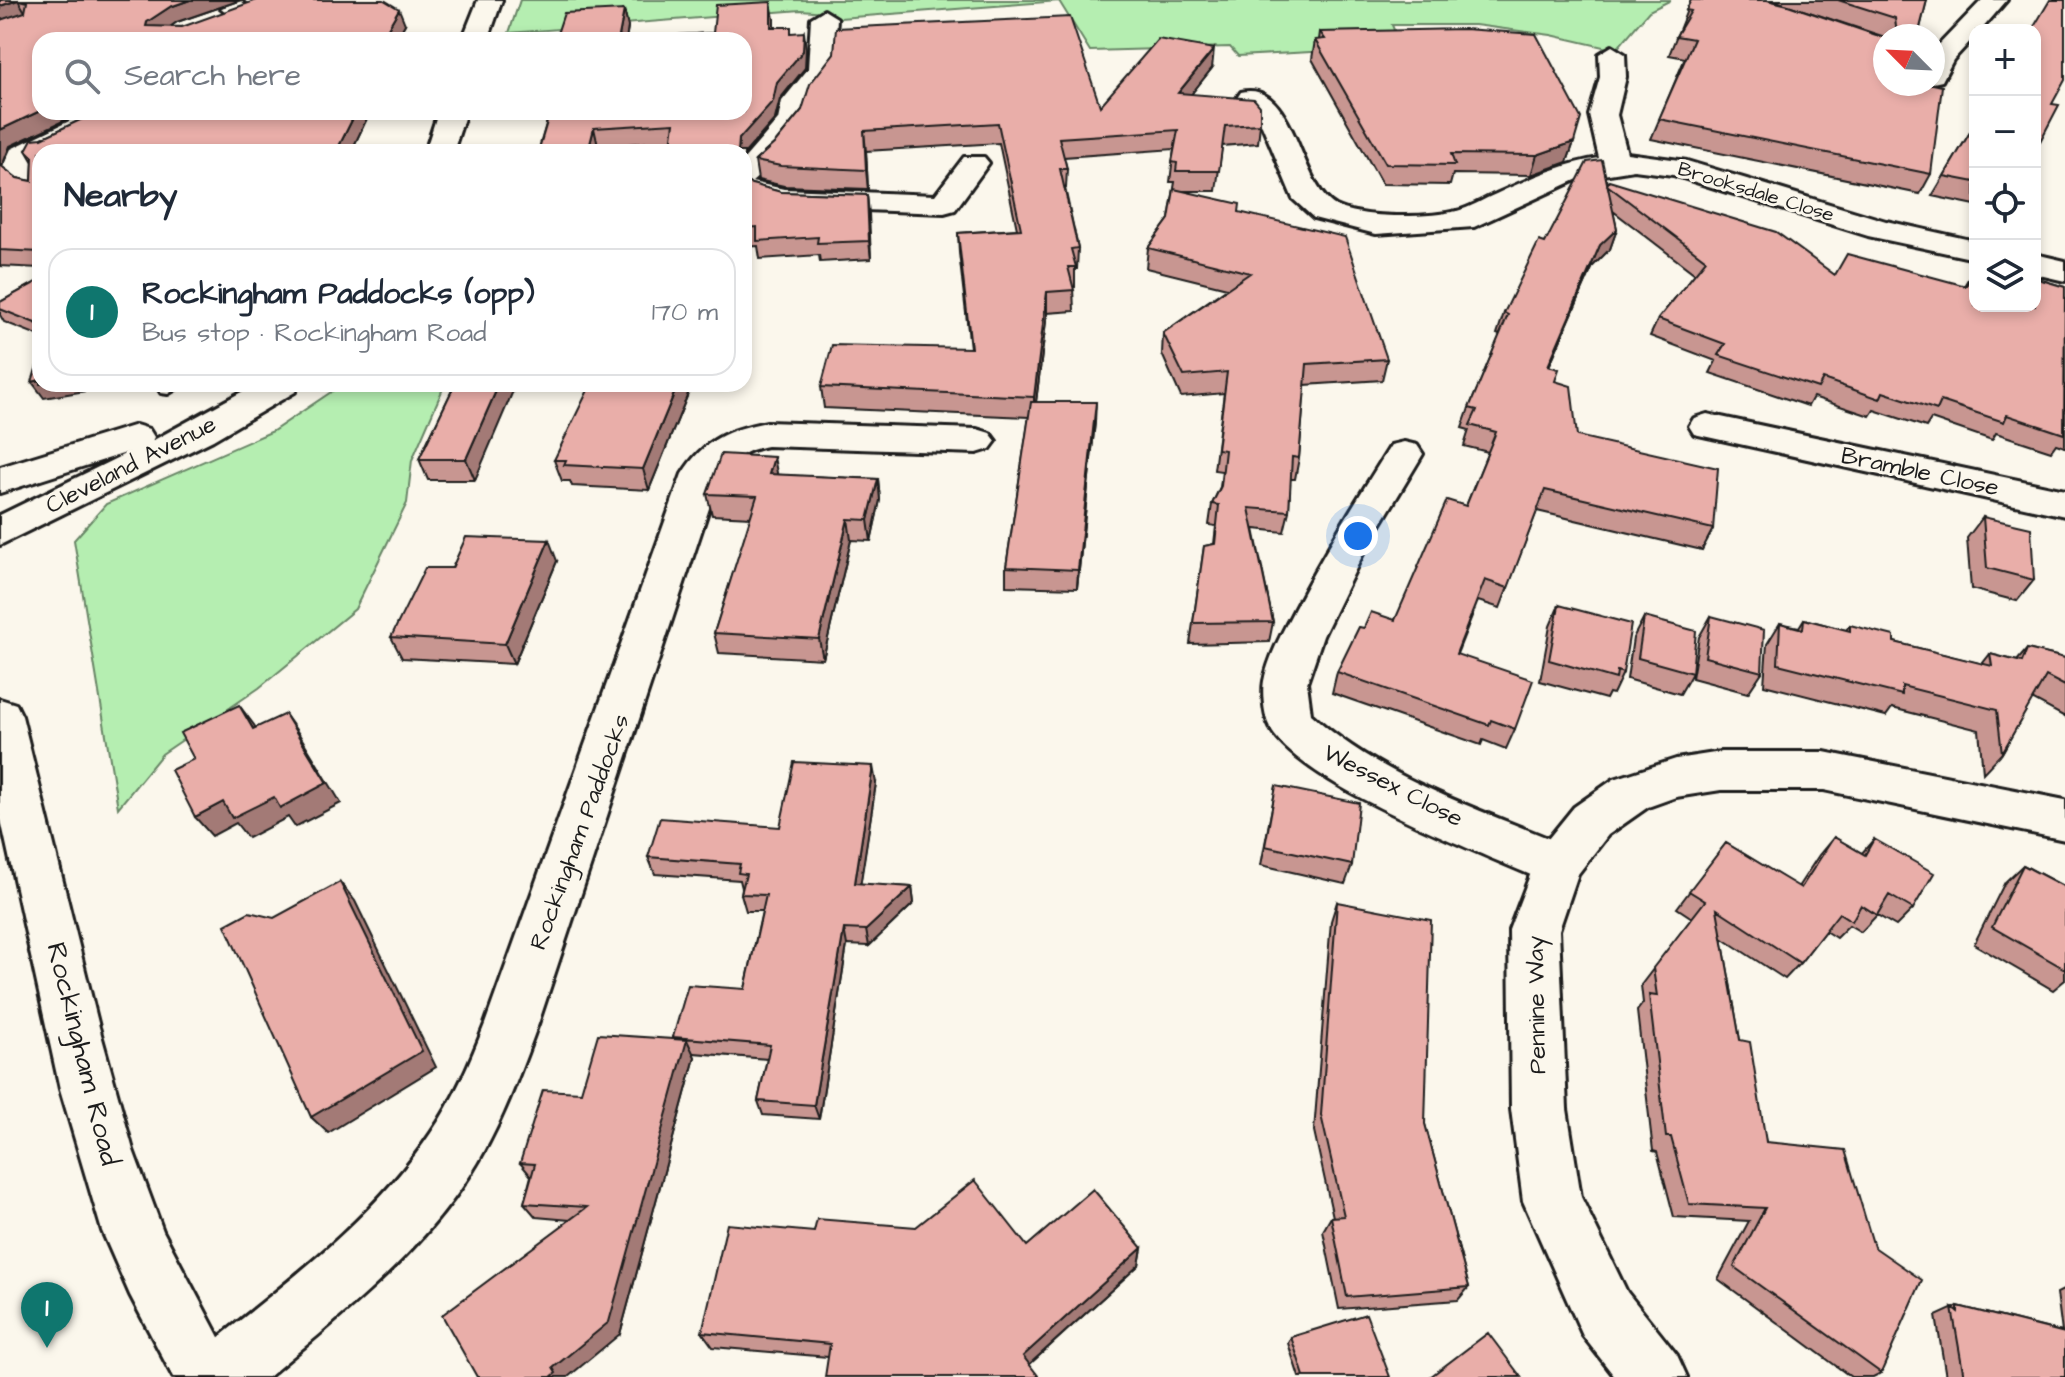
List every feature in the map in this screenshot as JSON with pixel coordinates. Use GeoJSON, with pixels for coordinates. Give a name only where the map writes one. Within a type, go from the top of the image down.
{"type":"FeatureCollection","features":[{"type":"Feature","properties":{"kind":"street"},"geometry":{"type":"LineString","coordinates":[[478,32],[490,0]]}},
{"type":"Feature","properties":{"kind":"street"},"geometry":{"type":"LineString","coordinates":[[1945,60],[1995,0]]}},
{"type":"Feature","properties":{"kind":"street"},"geometry":{"type":"LineString","coordinates":[[209,22],[241,5]]}},
{"type":"Feature","properties":{"kind":"street"},"geometry":{"type":"LineString","coordinates":[[752,168],[767,154],[792,121],[796,101],[821,70],[824,18]]}},
{"type":"Feature","properties":{"kind":"street"},"geometry":{"type":"LineString","coordinates":[[1612,54],[1613,77],[1603,115],[1615,162]]}},
{"type":"Feature","properties":{"kind":"street","name":"Brooksdale Close"},"geometry":{"type":"LineString","coordinates":[[1251,98],[1275,122],[1304,193],[1325,212],[1376,225],[1463,220],[1536,184],[1571,171],[1615,162],[1677,167],[1891,243],[1969,250]]}},
{"type":"Feature","properties":{"kind":"street"},"geometry":{"type":"LineString","coordinates":[[40,144],[92,120]]}},
{"type":"Feature","properties":{"kind":"street"},"geometry":{"type":"LineString","coordinates":[[442,144],[449,120]]}},
{"type":"Feature","properties":{"kind":"street"},"geometry":{"type":"LineString","coordinates":[[0,141],[31,148]]}},
{"type":"Feature","properties":{"kind":"street"},"geometry":{"type":"LineString","coordinates":[[31,148],[21,155],[16,171],[32,181]]}},
{"type":"Feature","properties":{"kind":"street"},"geometry":{"type":"LineString","coordinates":[[752,191],[784,198],[951,214],[974,163]]}},
{"type":"Feature","properties":{"kind":"street"},"geometry":{"type":"LineString","coordinates":[[2041,265],[2065,271]]}},
{"type":"Feature","properties":{"kind":"street","name":"Cleveland Avenue"},"geometry":{"type":"LineString","coordinates":[[0,480],[265,392]]}},
{"type":"Feature","properties":{"kind":"street","name":"Cleveland Avenue"},"geometry":{"type":"LineString","coordinates":[[0,531],[200,432],[268,392]]}},
{"type":"Feature","properties":{"kind":"street","name":"Bramble Close"},"geometry":{"type":"LineString","coordinates":[[1707,426],[1774,457],[2065,503]]}},
{"type":"Feature","properties":{"kind":"street","name":"Rockingham Paddocks"},"geometry":{"type":"LineString","coordinates":[[219,1377],[386,1233],[434,1178],[471,1114],[504,1043],[623,714],[701,474],[714,453],[736,440],[767,434],[977,441]]}},
{"type":"Feature","properties":{"kind":"street","name":"Wessex Close"},"geometry":{"type":"LineString","coordinates":[[1404,454],[1344,551],[1302,636],[1285,683],[1289,721],[1324,754],[1390,790],[1557,864]]}},
{"type":"Feature","properties":{"kind":"street","name":"Rockingham Road"},"geometry":{"type":"LineString","coordinates":[[0,716],[87,1082],[124,1211],[160,1292],[208,1377]]}},
{"type":"Feature","properties":{"kind":"street","name":"Pennine Way"},"geometry":{"type":"LineString","coordinates":[[1655,1377],[1605,1314],[1552,1201],[1539,1109],[1534,930],[1557,864],[1591,821],[1631,793],[1676,778],[1721,771],[1824,771],[2065,820]]}},
{"type":"Feature","properties":{"kind":"green space"},"geometry":{"type":"Polygon","coordinates":[[[520,0],[1671,0],[1649,11],[1616,50],[1551,35],[1475,25],[1392,25],[1401,47],[1238,56],[1230,47],[1090,51],[1059,1],[840,18],[825,12],[801,10],[509,32],[520,0]]]}},
{"type":"Feature","properties":{"kind":"green space"},"geometry":{"type":"Polygon","coordinates":[[[331,392],[442,392],[412,460],[407,503],[355,609],[259,688],[162,754],[118,808],[74,540],[106,504],[273,431],[331,392]]]}},
{"type":"Feature","properties":{"kind":"building"},"geometry":{"type":"Polygon","coordinates":[[[0,0],[18,0],[0,6],[0,0]]]}},
{"type":"Feature","properties":{"kind":"building"},"geometry":{"type":"Polygon","coordinates":[[[19,0],[190,0],[170,7],[147,22],[146,26],[182,27],[257,0],[384,0],[399,9],[386,32],[32,32],[32,115],[0,130],[0,20],[25,12],[27,2],[19,0]]]}},
{"type":"Feature","properties":{"kind":"building"},"geometry":{"type":"Polygon","coordinates":[[[1691,0],[1767,0],[1873,34],[1873,96],[1941,96],[1931,174],[1659,119],[1694,39],[1676,36],[1691,11],[1686,10],[1691,0]]]}},
{"type":"Feature","properties":{"kind":"building"},"geometry":{"type":"Polygon","coordinates":[[[1838,0],[1927,0],[1921,24],[1896,24],[1895,18],[1838,0]]]}},
{"type":"Feature","properties":{"kind":"building"},"geometry":{"type":"Polygon","coordinates":[[[2050,0],[2065,0],[2065,80],[2052,104],[2059,105],[2041,140],[2041,24],[2036,24],[2050,0]]]}},
{"type":"Feature","properties":{"kind":"building"},"geometry":{"type":"Polygon","coordinates":[[[771,2],[771,27],[791,27],[791,33],[804,32],[803,51],[777,82],[773,101],[739,139],[739,144],[671,144],[674,123],[594,128],[590,144],[540,144],[548,120],[752,120],[752,32],[713,32],[716,5],[771,2]]]}},
{"type":"Feature","properties":{"kind":"building"},"geometry":{"type":"Polygon","coordinates":[[[624,10],[620,32],[558,32],[564,13],[624,10]]]}},
{"type":"Feature","properties":{"kind":"building"},"geometry":{"type":"Polygon","coordinates":[[[1070,17],[1100,106],[1158,39],[1214,49],[1178,93],[1254,99],[1260,106],[1260,124],[1225,126],[1219,171],[1176,171],[1177,163],[1172,162],[1178,130],[1059,138],[1067,169],[1060,169],[1078,248],[1071,249],[1076,267],[1068,267],[1074,290],[1047,292],[1034,397],[821,387],[832,345],[971,348],[958,233],[1021,229],[998,123],[864,131],[866,170],[781,166],[755,161],[776,142],[802,110],[810,84],[834,53],[836,28],[1070,17]]]}},
{"type":"Feature","properties":{"kind":"building"},"geometry":{"type":"Polygon","coordinates":[[[1464,29],[1536,34],[1581,118],[1574,142],[1537,155],[1451,154],[1455,165],[1386,164],[1315,40],[1325,39],[1320,32],[1464,29]]]}},
{"type":"Feature","properties":{"kind":"building"},"geometry":{"type":"Polygon","coordinates":[[[80,120],[352,120],[340,144],[32,144],[32,156],[26,150],[32,139],[42,138],[80,120]]]}},
{"type":"Feature","properties":{"kind":"building"},"geometry":{"type":"Polygon","coordinates":[[[1969,134],[1969,181],[1944,176],[1969,134]]]}},
{"type":"Feature","properties":{"kind":"building"},"geometry":{"type":"Polygon","coordinates":[[[1602,160],[1617,229],[1600,245],[1548,366],[1559,369],[1555,381],[1571,386],[1577,436],[1718,468],[1713,529],[1545,490],[1508,588],[1485,580],[1456,654],[1533,680],[1515,729],[1491,720],[1489,725],[1337,672],[1359,627],[1364,628],[1371,612],[1395,620],[1447,500],[1466,506],[1496,432],[1470,425],[1477,410],[1469,408],[1508,315],[1504,313],[1539,241],[1545,243],[1587,162],[1602,160]]]}},
{"type":"Feature","properties":{"kind":"building"},"geometry":{"type":"Polygon","coordinates":[[[0,165],[17,178],[32,181],[32,252],[0,250],[0,165]]]}},
{"type":"Feature","properties":{"kind":"building"},"geometry":{"type":"Polygon","coordinates":[[[1609,181],[1776,232],[1835,275],[1847,254],[1966,286],[1969,280],[1969,312],[2041,312],[2041,280],[2065,287],[2064,434],[2007,415],[2004,422],[1941,401],[1937,410],[1883,392],[1880,399],[1823,379],[1818,388],[1718,355],[1725,344],[1658,319],[1706,260],[1607,185],[1609,181]]]}},
{"type":"Feature","properties":{"kind":"building"},"geometry":{"type":"Polygon","coordinates":[[[752,184],[781,192],[867,195],[869,241],[817,243],[818,237],[757,241],[757,227],[752,227],[752,184]]]}},
{"type":"Feature","properties":{"kind":"building"},"geometry":{"type":"Polygon","coordinates":[[[1174,189],[1240,204],[1239,212],[1345,237],[1387,359],[1307,364],[1299,458],[1292,457],[1289,511],[1249,508],[1273,622],[1193,623],[1204,546],[1215,544],[1219,505],[1212,504],[1221,486],[1225,450],[1217,449],[1227,372],[1184,376],[1163,333],[1250,273],[1148,248],[1169,219],[1174,189]]]}},
{"type":"Feature","properties":{"kind":"building"},"geometry":{"type":"Polygon","coordinates":[[[32,284],[32,322],[0,309],[0,302],[32,284]]]}},
{"type":"Feature","properties":{"kind":"building"},"geometry":{"type":"Polygon","coordinates":[[[451,392],[495,392],[466,459],[419,459],[451,392]]]}},
{"type":"Feature","properties":{"kind":"building"},"geometry":{"type":"Polygon","coordinates":[[[587,392],[675,392],[643,469],[564,465],[566,460],[554,460],[587,392]]]}},
{"type":"Feature","properties":{"kind":"building"},"geometry":{"type":"Polygon","coordinates":[[[1031,402],[1096,402],[1078,570],[1006,567],[1031,402]]]}},
{"type":"Feature","properties":{"kind":"building"},"geometry":{"type":"Polygon","coordinates":[[[721,454],[774,457],[769,474],[878,479],[868,520],[848,519],[819,639],[714,633],[757,496],[707,494],[721,454]]]}},
{"type":"Feature","properties":{"kind":"building"},"geometry":{"type":"Polygon","coordinates":[[[1983,517],[2031,528],[2034,580],[1987,568],[1983,517]]]}},
{"type":"Feature","properties":{"kind":"building"},"geometry":{"type":"Polygon","coordinates":[[[466,537],[549,540],[505,644],[391,637],[425,568],[452,568],[466,537]]]}},
{"type":"Feature","properties":{"kind":"building"},"geometry":{"type":"Polygon","coordinates":[[[1559,605],[1631,624],[1623,673],[1617,671],[1616,679],[1549,660],[1559,605]]]}},
{"type":"Feature","properties":{"kind":"building"},"geometry":{"type":"Polygon","coordinates":[[[1711,616],[1764,630],[1762,672],[1705,657],[1711,616]]]}},
{"type":"Feature","properties":{"kind":"building"},"geometry":{"type":"Polygon","coordinates":[[[1644,617],[1696,631],[1692,673],[1638,658],[1644,617]]]}},
{"type":"Feature","properties":{"kind":"building"},"geometry":{"type":"Polygon","coordinates":[[[1804,619],[1850,631],[1850,625],[1894,636],[1894,642],[1992,666],[1990,654],[2022,662],[2027,649],[2065,658],[2065,686],[2046,676],[2002,753],[1997,710],[1902,686],[1902,695],[1778,664],[1780,623],[1803,629],[1804,619]]]}},
{"type":"Feature","properties":{"kind":"building"},"geometry":{"type":"Polygon","coordinates":[[[239,705],[253,729],[285,714],[327,783],[280,808],[274,797],[232,818],[223,802],[195,817],[171,770],[194,759],[180,733],[239,705]]]}},
{"type":"Feature","properties":{"kind":"building"},"geometry":{"type":"Polygon","coordinates":[[[794,762],[873,766],[855,883],[912,887],[866,930],[844,929],[814,1105],[758,1101],[770,1045],[673,1037],[688,985],[745,989],[766,895],[741,894],[746,874],[738,873],[740,864],[648,857],[660,818],[780,827],[794,762]]]}},
{"type":"Feature","properties":{"kind":"building"},"geometry":{"type":"Polygon","coordinates":[[[1276,786],[1359,803],[1352,865],[1265,846],[1276,786]]]}},
{"type":"Feature","properties":{"kind":"building"},"geometry":{"type":"Polygon","coordinates":[[[1834,837],[1865,855],[1874,839],[1934,873],[1913,909],[1889,895],[1877,915],[1861,905],[1852,921],[1839,913],[1800,963],[1717,909],[1740,1040],[1750,1042],[1766,1142],[1845,1150],[1874,1247],[1922,1280],[1881,1373],[1734,1267],[1765,1208],[1689,1204],[1671,1137],[1666,1137],[1649,995],[1657,996],[1653,968],[1705,901],[1689,891],[1726,843],[1801,888],[1834,837]]]}},
{"type":"Feature","properties":{"kind":"building"},"geometry":{"type":"Polygon","coordinates":[[[2023,865],[2065,887],[2065,969],[1992,927],[2023,865]]]}},
{"type":"Feature","properties":{"kind":"building"},"geometry":{"type":"Polygon","coordinates":[[[340,882],[422,1051],[311,1117],[225,925],[249,912],[274,918],[340,882]]]}},
{"type":"Feature","properties":{"kind":"building"},"geometry":{"type":"Polygon","coordinates":[[[1337,902],[1431,920],[1425,1124],[1469,1287],[1347,1297],[1331,1217],[1344,1216],[1321,1115],[1337,902]]]}},
{"type":"Feature","properties":{"kind":"building"},"geometry":{"type":"Polygon","coordinates":[[[598,1034],[687,1040],[609,1322],[553,1368],[556,1373],[551,1377],[477,1377],[442,1315],[587,1207],[524,1203],[535,1164],[520,1163],[543,1090],[581,1092],[598,1034]]]}},
{"type":"Feature","properties":{"kind":"building"},"geometry":{"type":"Polygon","coordinates":[[[975,1180],[1027,1246],[1093,1189],[1142,1248],[1023,1356],[1039,1377],[825,1377],[830,1344],[702,1332],[727,1224],[814,1232],[817,1219],[916,1227],[975,1180]]]}},
{"type":"Feature","properties":{"kind":"building"},"geometry":{"type":"Polygon","coordinates":[[[1958,1306],[2065,1333],[2065,1377],[1964,1377],[1952,1308],[1958,1312],[1958,1306]]]}},
{"type":"Feature","properties":{"kind":"building"},"geometry":{"type":"Polygon","coordinates":[[[1366,1314],[1390,1377],[1301,1377],[1304,1376],[1291,1337],[1366,1314]]]}},
{"type":"Feature","properties":{"kind":"building"},"geometry":{"type":"Polygon","coordinates":[[[1488,1333],[1521,1377],[1430,1377],[1488,1333]]]}},
{"type":"Feature","properties":{"kind":"place","name":"Rockingham Paddocks (opp)"},"geometry":{"type":"Point","coordinates":[47,1348]}}]}
